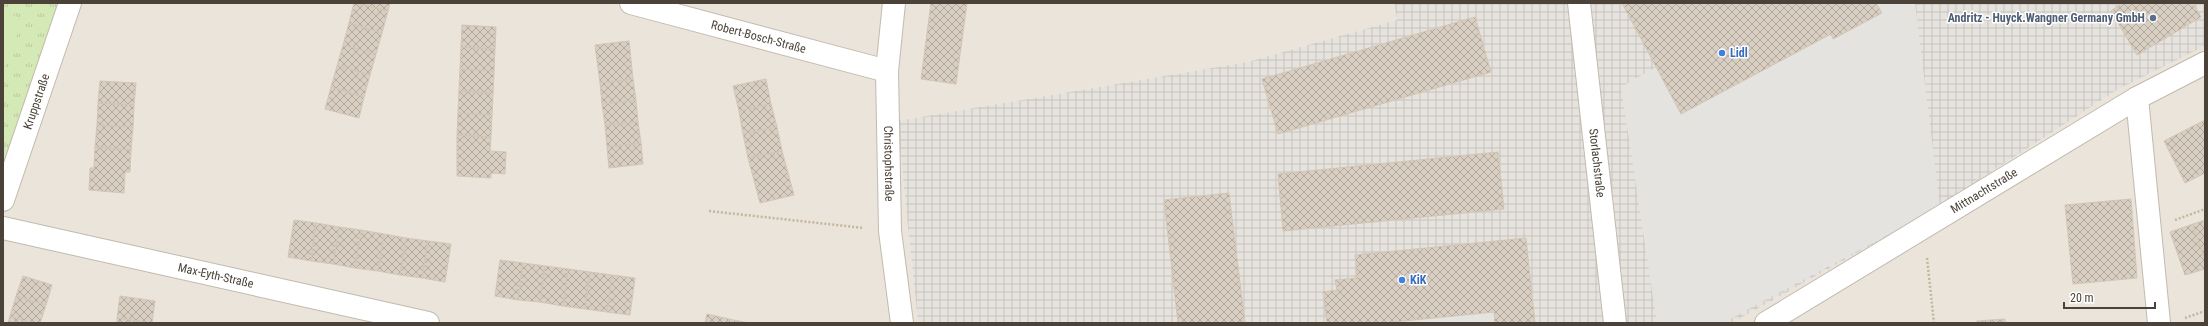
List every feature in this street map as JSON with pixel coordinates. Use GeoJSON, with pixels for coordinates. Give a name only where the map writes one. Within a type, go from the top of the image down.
{"type":"FeatureCollection","features":[{"type":"Feature","properties":{"kind":"street","name":"Kruppstraße"},"geometry":{"type":"LineString","coordinates":[[3,200],[70,3]]}},
{"type":"Feature","properties":{"kind":"street","name":"Robert-Bosch-Straße"},"geometry":{"type":"LineString","coordinates":[[630,3],[887,72]]}},
{"type":"Feature","properties":{"kind":"street","name":"Christophstraße"},"geometry":{"type":"LineString","coordinates":[[894,3],[887,72],[890,231],[902,323]]}},
{"type":"Feature","properties":{"kind":"street","name":"Storlachstraße"},"geometry":{"type":"LineString","coordinates":[[1579,3],[1614,323]]}},
{"type":"Feature","properties":{"kind":"street","name":"Mittnachtstraße"},"geometry":{"type":"LineString","coordinates":[[1766,323],[1924,229],[2137,98],[2205,63]]}},
{"type":"Feature","properties":{"kind":"street"},"geometry":{"type":"LineString","coordinates":[[2137,98],[2170,321]]}},
{"type":"Feature","properties":{"kind":"street","name":"Max-Eyth-Straße"},"geometry":{"type":"LineString","coordinates":[[3,228],[428,323]]}},
{"type":"Feature","properties":{"kind":"path"},"geometry":{"type":"LineString","coordinates":[[2170,222],[2205,209]]}},
{"type":"Feature","properties":{"kind":"path"},"geometry":{"type":"LineString","coordinates":[[709,211],[890,231]]}},
{"type":"Feature","properties":{"kind":"path"},"geometry":{"type":"LineString","coordinates":[[1924,229],[1934,323]]}},
{"type":"Feature","properties":{"kind":"path"},"geometry":{"type":"LineString","coordinates":[[2170,321],[2205,311]]}},
{"type":"Feature","properties":{"kind":"shaded area"},"geometry":{"type":"Polygon","coordinates":[[[3,3],[1394,3],[1397,20],[1247,62],[897,121],[918,323],[3,323],[3,3]]]}},
{"type":"Feature","properties":{"kind":"shaded area"},"geometry":{"type":"Polygon","coordinates":[[[1394,3],[2205,3],[2205,46],[2117,90],[1930,212],[1732,323],[918,323],[897,121],[1247,62],[1397,20],[1394,3]]]}},
{"type":"Feature","properties":{"kind":"shaded area"},"geometry":{"type":"Polygon","coordinates":[[[1876,3],[1915,3],[1940,207],[1724,322],[1657,323],[1621,87],[1656,67],[1681,114],[1831,34],[1833,38],[1881,13],[1876,3]]]}},
{"type":"Feature","properties":{"kind":"shaded area"},"geometry":{"type":"Polygon","coordinates":[[[2205,46],[2205,323],[1732,323],[1930,212],[2117,90],[2205,46]]]}},
{"type":"Feature","properties":{"kind":"shaded area"},"geometry":{"type":"Polygon","coordinates":[[[1494,312],[1495,323],[1384,323],[1494,312]]]}},
{"type":"Feature","properties":{"kind":"green space"},"geometry":{"type":"Polygon","coordinates":[[[3,3],[69,3],[3,214],[3,3]]]}},
{"type":"Feature","properties":{"kind":"green space"},"geometry":{"type":"Polygon","coordinates":[[[3,11],[23,19],[3,72],[3,11]]]}},
{"type":"Feature","properties":{"kind":"building"},"geometry":{"type":"Polygon","coordinates":[[[354,3],[388,11],[382,33],[349,23],[354,3]]]}},
{"type":"Feature","properties":{"kind":"building"},"geometry":{"type":"Polygon","coordinates":[[[357,3],[390,3],[388,11],[357,3]]]}},
{"type":"Feature","properties":{"kind":"building"},"geometry":{"type":"Polygon","coordinates":[[[931,3],[967,3],[956,84],[921,79],[931,3]]]}},
{"type":"Feature","properties":{"kind":"building","name":"Lidl"},"geometry":{"type":"Polygon","coordinates":[[[1622,3],[1876,3],[1882,13],[1833,39],[1831,34],[1681,114],[1622,3]]]}},
{"type":"Feature","properties":{"kind":"building"},"geometry":{"type":"Polygon","coordinates":[[[2122,3],[2193,3],[2201,17],[2137,55],[2111,11],[2122,3]]]}},
{"type":"Feature","properties":{"kind":"building"},"geometry":{"type":"Polygon","coordinates":[[[1475,17],[1491,72],[1278,134],[1262,79],[1475,17]]]}},
{"type":"Feature","properties":{"kind":"building"},"geometry":{"type":"Polygon","coordinates":[[[349,23],[382,33],[376,54],[343,45],[349,23]]]}},
{"type":"Feature","properties":{"kind":"building"},"geometry":{"type":"Polygon","coordinates":[[[462,25],[496,27],[495,49],[461,47],[462,25]]]}},
{"type":"Feature","properties":{"kind":"building"},"geometry":{"type":"Polygon","coordinates":[[[629,41],[633,79],[600,83],[595,45],[629,41]]]}},
{"type":"Feature","properties":{"kind":"building"},"geometry":{"type":"Polygon","coordinates":[[[343,45],[376,54],[370,75],[337,66],[343,45]]]}},
{"type":"Feature","properties":{"kind":"building"},"geometry":{"type":"Polygon","coordinates":[[[461,47],[495,49],[494,71],[460,69],[461,47]]]}},
{"type":"Feature","properties":{"kind":"building"},"geometry":{"type":"Polygon","coordinates":[[[337,66],[370,75],[364,97],[331,87],[337,66]]]}},
{"type":"Feature","properties":{"kind":"building"},"geometry":{"type":"Polygon","coordinates":[[[460,69],[494,71],[493,93],[459,91],[460,69]]]}},
{"type":"Feature","properties":{"kind":"building"},"geometry":{"type":"Polygon","coordinates":[[[633,79],[636,100],[602,104],[600,83],[633,79]]]}},
{"type":"Feature","properties":{"kind":"building"},"geometry":{"type":"Polygon","coordinates":[[[766,79],[771,104],[739,111],[733,86],[766,79]]]}},
{"type":"Feature","properties":{"kind":"building"},"geometry":{"type":"Polygon","coordinates":[[[100,81],[136,83],[134,105],[98,103],[100,81]]]}},
{"type":"Feature","properties":{"kind":"building"},"geometry":{"type":"Polygon","coordinates":[[[331,87],[364,97],[359,118],[325,109],[331,87]]]}},
{"type":"Feature","properties":{"kind":"building"},"geometry":{"type":"Polygon","coordinates":[[[459,91],[493,93],[492,115],[458,113],[459,91]]]}},
{"type":"Feature","properties":{"kind":"building"},"geometry":{"type":"Polygon","coordinates":[[[636,100],[638,122],[605,125],[602,104],[636,100]]]}},
{"type":"Feature","properties":{"kind":"building"},"geometry":{"type":"Polygon","coordinates":[[[98,103],[134,105],[133,127],[97,125],[98,103]]]}},
{"type":"Feature","properties":{"kind":"building"},"geometry":{"type":"Polygon","coordinates":[[[771,104],[777,127],[743,134],[739,111],[771,104]]]}},
{"type":"Feature","properties":{"kind":"building"},"geometry":{"type":"Polygon","coordinates":[[[458,113],[492,115],[491,137],[457,135],[458,113]]]}},
{"type":"Feature","properties":{"kind":"building"},"geometry":{"type":"Polygon","coordinates":[[[2205,120],[2205,173],[2185,183],[2164,141],[2205,120]]]}},
{"type":"Feature","properties":{"kind":"building"},"geometry":{"type":"Polygon","coordinates":[[[638,122],[641,143],[607,147],[605,125],[638,122]]]}},
{"type":"Feature","properties":{"kind":"building"},"geometry":{"type":"Polygon","coordinates":[[[97,125],[133,127],[131,150],[95,147],[97,125]]]}},
{"type":"Feature","properties":{"kind":"building"},"geometry":{"type":"Polygon","coordinates":[[[777,127],[782,151],[748,158],[743,134],[777,127]]]}},
{"type":"Feature","properties":{"kind":"building"},"geometry":{"type":"Polygon","coordinates":[[[457,135],[491,137],[490,151],[506,152],[505,174],[491,173],[491,178],[457,176],[457,135]]]}},
{"type":"Feature","properties":{"kind":"building"},"geometry":{"type":"Polygon","coordinates":[[[641,143],[643,164],[609,168],[607,147],[641,143]]]}},
{"type":"Feature","properties":{"kind":"building"},"geometry":{"type":"Polygon","coordinates":[[[95,147],[131,150],[130,172],[125,172],[124,193],[89,190],[90,168],[94,168],[95,147]]]}},
{"type":"Feature","properties":{"kind":"building"},"geometry":{"type":"Polygon","coordinates":[[[782,151],[794,195],[760,203],[748,158],[782,151]]]}},
{"type":"Feature","properties":{"kind":"building"},"geometry":{"type":"Polygon","coordinates":[[[1498,152],[1504,209],[1283,231],[1278,174],[1498,152]]]}},
{"type":"Feature","properties":{"kind":"building"},"geometry":{"type":"Polygon","coordinates":[[[1229,193],[1245,323],[1178,323],[1164,200],[1229,193]]]}},
{"type":"Feature","properties":{"kind":"building"},"geometry":{"type":"Polygon","coordinates":[[[2131,199],[2137,278],[2073,284],[2065,205],[2131,199]]]}},
{"type":"Feature","properties":{"kind":"building"},"geometry":{"type":"Polygon","coordinates":[[[294,220],[316,223],[311,261],[288,257],[294,220]]]}},
{"type":"Feature","properties":{"kind":"building"},"geometry":{"type":"Polygon","coordinates":[[[2205,220],[2205,260],[2193,224],[2205,220]]]}},
{"type":"Feature","properties":{"kind":"building"},"geometry":{"type":"Polygon","coordinates":[[[316,223],[339,227],[333,264],[311,261],[316,223]]]}},
{"type":"Feature","properties":{"kind":"building"},"geometry":{"type":"Polygon","coordinates":[[[2193,224],[2205,260],[2205,269],[2185,275],[2170,232],[2193,224]]]}},
{"type":"Feature","properties":{"kind":"building"},"geometry":{"type":"Polygon","coordinates":[[[339,227],[361,230],[355,268],[333,264],[339,227]]]}},
{"type":"Feature","properties":{"kind":"building"},"geometry":{"type":"Polygon","coordinates":[[[361,230],[384,234],[378,271],[355,268],[361,230]]]}},
{"type":"Feature","properties":{"kind":"building"},"geometry":{"type":"Polygon","coordinates":[[[384,234],[406,238],[400,275],[378,271],[384,234]]]}},
{"type":"Feature","properties":{"kind":"building"},"geometry":{"type":"Polygon","coordinates":[[[406,238],[428,241],[422,278],[400,275],[406,238]]]}},
{"type":"Feature","properties":{"kind":"building"},"geometry":{"type":"Polygon","coordinates":[[[1526,238],[1535,323],[1495,323],[1494,312],[1384,323],[1327,323],[1323,292],[1337,290],[1335,280],[1357,278],[1355,255],[1526,238]]]}},
{"type":"Feature","properties":{"kind":"building"},"geometry":{"type":"Polygon","coordinates":[[[428,241],[451,244],[445,282],[422,278],[428,241]]]}},
{"type":"Feature","properties":{"kind":"building"},"geometry":{"type":"Polygon","coordinates":[[[500,260],[523,263],[518,300],[495,296],[500,260]]]}},
{"type":"Feature","properties":{"kind":"building"},"geometry":{"type":"Polygon","coordinates":[[[523,263],[545,266],[540,302],[518,300],[523,263]]]}},
{"type":"Feature","properties":{"kind":"building"},"geometry":{"type":"Polygon","coordinates":[[[545,266],[568,269],[563,306],[540,302],[545,266]]]}},
{"type":"Feature","properties":{"kind":"building"},"geometry":{"type":"Polygon","coordinates":[[[568,269],[590,272],[585,309],[563,306],[568,269]]]}},
{"type":"Feature","properties":{"kind":"building"},"geometry":{"type":"Polygon","coordinates":[[[590,272],[612,275],[607,312],[585,309],[590,272]]]}},
{"type":"Feature","properties":{"kind":"building"},"geometry":{"type":"Polygon","coordinates":[[[612,275],[635,278],[630,315],[607,312],[612,275]]]}},
{"type":"Feature","properties":{"kind":"building"},"geometry":{"type":"Polygon","coordinates":[[[23,276],[52,285],[46,305],[16,296],[23,276]]]}},
{"type":"Feature","properties":{"kind":"building"},"geometry":{"type":"Polygon","coordinates":[[[16,296],[46,305],[40,323],[31,323],[10,316],[16,296]]]}},
{"type":"Feature","properties":{"kind":"building"},"geometry":{"type":"Polygon","coordinates":[[[120,296],[155,301],[152,323],[117,318],[120,296]]]}},
{"type":"Feature","properties":{"kind":"building"},"geometry":{"type":"Polygon","coordinates":[[[707,314],[729,319],[728,323],[705,323],[707,314]]]}},
{"type":"Feature","properties":{"kind":"building"},"geometry":{"type":"Polygon","coordinates":[[[10,316],[31,323],[8,323],[10,316]]]}},
{"type":"Feature","properties":{"kind":"building"},"geometry":{"type":"Polygon","coordinates":[[[117,318],[152,323],[117,323],[117,318]]]}},
{"type":"Feature","properties":{"kind":"building"},"geometry":{"type":"Polygon","coordinates":[[[729,319],[749,323],[728,323],[729,319]]]}},
{"type":"Feature","properties":{"kind":"building"},"geometry":{"type":"Polygon","coordinates":[[[2005,319],[2005,323],[1977,323],[1977,321],[2005,319]]]}},
{"type":"Feature","properties":{"kind":"place","name":"Andritz - Huyck.Wangner Germany GmbH"},"geometry":{"type":"Point","coordinates":[2153,18]}},
{"type":"Feature","properties":{"kind":"place","name":"Lidl"},"geometry":{"type":"Point","coordinates":[1722,53]}},
{"type":"Feature","properties":{"kind":"place","name":"KiK"},"geometry":{"type":"Point","coordinates":[1402,280]}}]}
